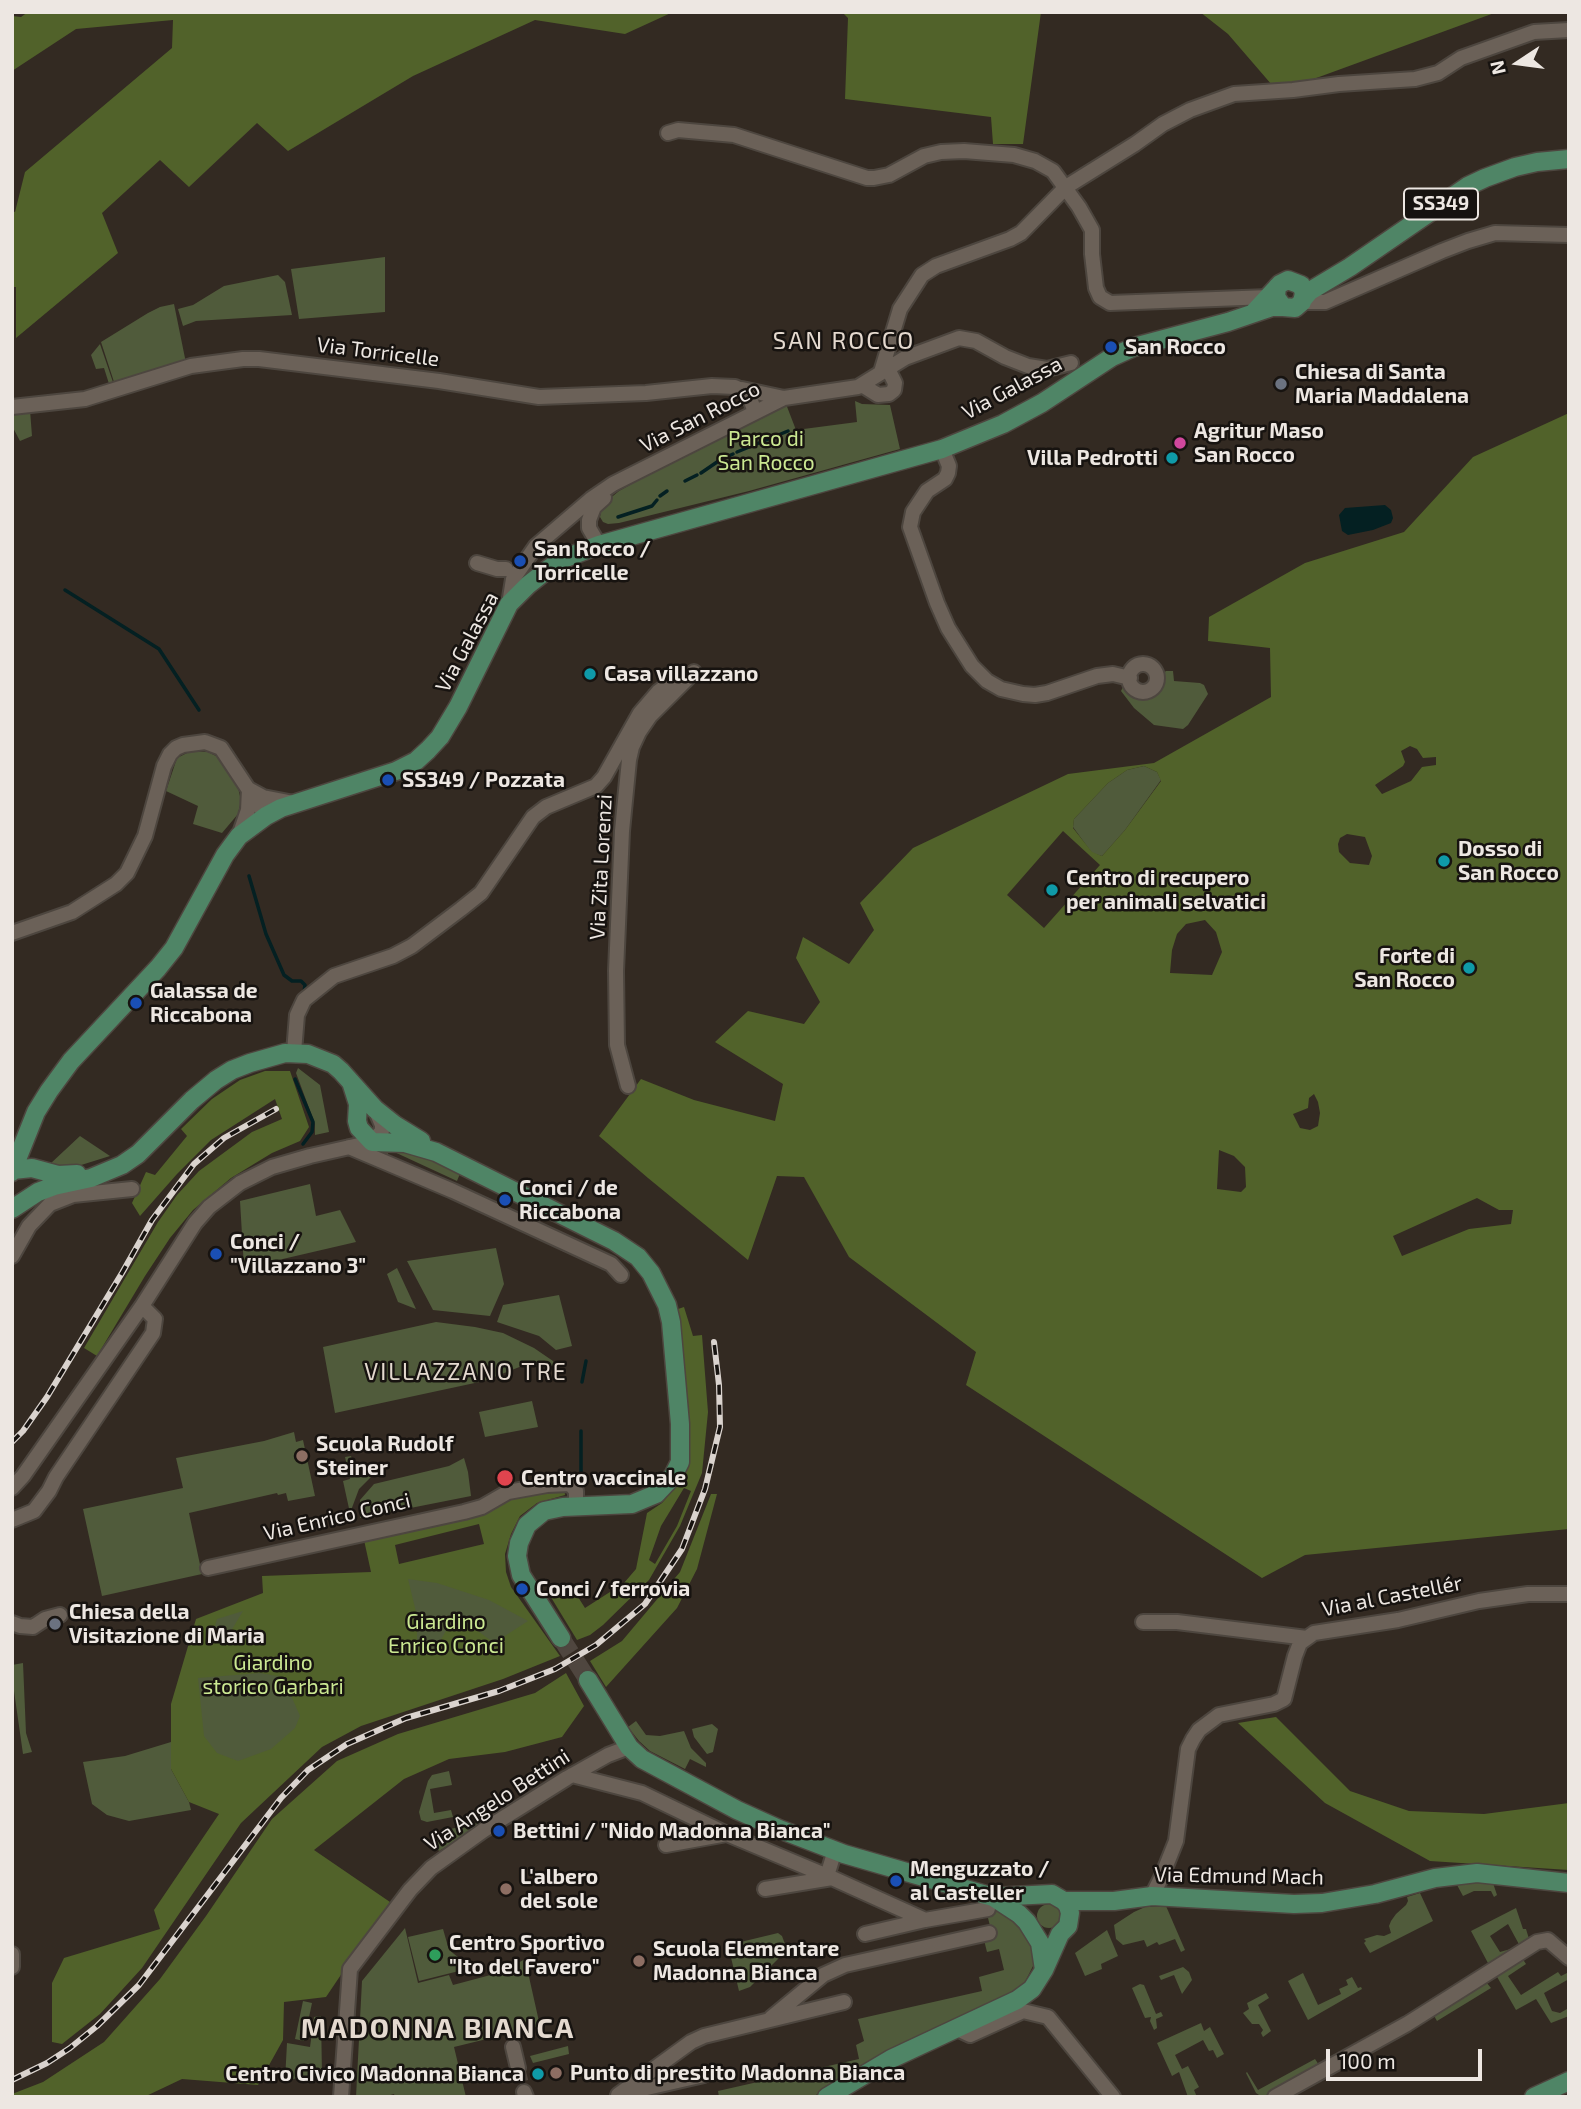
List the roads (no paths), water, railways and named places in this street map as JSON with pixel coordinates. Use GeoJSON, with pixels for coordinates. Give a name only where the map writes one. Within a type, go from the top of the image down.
{"type":"FeatureCollection","features":[{"type":"Feature","properties":{"kind":"main road","name":"SS349"},"geometry":{"type":"LineString","coordinates":[[1301,294],[1284,281],[1276,297],[1295,308],[1301,294],[1350,267],[1444,202],[1485,178],[1536,162],[1569,159]]}},
{"type":"Feature","properties":{"kind":"main road","name":"Via Galassa"},"geometry":{"type":"LineString","coordinates":[[13,1171],[36,1112],[63,1070],[174,948],[225,855],[239,836],[266,816],[293,803],[396,771],[416,761],[440,737],[509,604],[547,570],[563,559],[599,545],[942,449],[1003,424],[1042,403],[1112,357],[1134,347],[1251,314],[1276,297]]}},
{"type":"Feature","properties":{"kind":"main road"},"geometry":{"type":"LineString","coordinates":[[12,1209],[27,1198],[54,1186],[91,1178],[131,1160],[216,1080],[232,1070],[264,1058],[294,1052],[321,1058],[341,1071],[375,1109],[436,1152],[620,1245],[638,1257],[651,1273],[667,1304],[671,1322],[679,1411],[680,1462],[673,1476],[656,1494],[632,1504],[563,1507],[544,1511],[527,1525],[522,1534],[517,1566],[525,1584],[561,1638]]}},
{"type":"Feature","properties":{"kind":"main road"},"geometry":{"type":"LineString","coordinates":[[351,1082],[358,1104],[356,1121],[372,1142],[405,1143],[436,1152]]}},
{"type":"Feature","properties":{"kind":"main road"},"geometry":{"type":"LineString","coordinates":[[25,1138],[42,1170]]}},
{"type":"Feature","properties":{"kind":"main road"},"geometry":{"type":"LineString","coordinates":[[13,1171],[24,1168],[58,1175],[75,1175],[110,1163],[150,1141]]}},
{"type":"Feature","properties":{"kind":"main road"},"geometry":{"type":"LineString","coordinates":[[13,1171],[29,1183],[54,1186]]}},
{"type":"Feature","properties":{"kind":"main road"},"geometry":{"type":"LineString","coordinates":[[588,1680],[629,1747],[657,1769],[779,1829],[1019,1914],[1040,1943],[1044,1970]]}},
{"type":"Feature","properties":{"kind":"main road","name":"Via Edmund Mach"},"geometry":{"type":"LineString","coordinates":[[1064,1900],[1114,1900],[1152,1896],[1294,1904],[1322,1903],[1375,1894],[1435,1878],[1477,1873],[1569,1884]]}},
{"type":"Feature","properties":{"kind":"main road"},"geometry":{"type":"LineString","coordinates":[[827,2097],[891,2059],[1028,1993],[1044,1970],[1070,1913],[1064,1900],[1052,1895],[991,1903]]}},
{"type":"Feature","properties":{"kind":"main road"},"geometry":{"type":"LineString","coordinates":[[1039,1896],[1030,1904],[1026,1916],[1030,1927],[1046,1938],[1065,1927]]}},
{"type":"Feature","properties":{"kind":"main road","name":"Via Edmund Mach"},"geometry":{"type":"LineString","coordinates":[[1065,1927],[1114,1900]]}},
{"type":"Feature","properties":{"kind":"main road"},"geometry":{"type":"LineString","coordinates":[[1534,2097],[1569,2081]]}},
{"type":"Feature","properties":{"kind":"street"},"geometry":{"type":"LineString","coordinates":[[882,371],[900,309],[922,275],[936,266],[1021,233],[1066,187],[1163,124],[1191,110],[1234,94],[1415,79],[1438,73],[1461,58],[1534,32],[1569,30]]}},
{"type":"Feature","properties":{"kind":"street"},"geometry":{"type":"LineString","coordinates":[[668,133],[672,130],[687,130],[734,135],[867,178],[889,176],[925,156],[941,152],[1014,155],[1044,165],[1053,171],[1092,230],[1095,277],[1100,298],[1110,303],[1276,297]]}},
{"type":"Feature","properties":{"kind":"street"},"geometry":{"type":"LineString","coordinates":[[1301,294],[1308,304],[1325,302],[1442,251],[1495,233],[1569,235]]}},
{"type":"Feature","properties":{"kind":"street"},"geometry":{"type":"LineString","coordinates":[[1239,299],[1251,314]]}},
{"type":"Feature","properties":{"kind":"street","name":"Via San Rocco"},"geometry":{"type":"LineString","coordinates":[[509,604],[507,569],[592,499],[613,484],[784,398],[853,389],[905,358],[959,338],[976,341],[1028,366],[1048,369],[1071,363]]}},
{"type":"Feature","properties":{"kind":"street","name":"Via Torricelle"},"geometry":{"type":"LineString","coordinates":[[12,407],[85,399],[191,366],[243,359],[439,381],[539,397],[646,393],[712,386],[735,387],[784,398]]}},
{"type":"Feature","properties":{"kind":"street","name":"Via San Rocco"},"geometry":{"type":"LineString","coordinates":[[862,385],[878,395],[889,394],[894,390],[895,383],[890,373],[882,371]]}},
{"type":"Feature","properties":{"kind":"street"},"geometry":{"type":"LineString","coordinates":[[742,389],[748,393],[755,412]]}},
{"type":"Feature","properties":{"kind":"street"},"geometry":{"type":"LineString","coordinates":[[942,449],[948,473],[945,479],[927,491],[913,512],[910,527],[948,628],[972,666],[987,681],[1001,689],[1035,695],[1097,676],[1113,674],[1130,678]]}},
{"type":"Feature","properties":{"kind":"street","name":"Via San Rocco"},"geometry":{"type":"LineString","coordinates":[[536,546],[549,542],[571,525],[582,524],[589,528],[594,508],[639,471]]}},
{"type":"Feature","properties":{"kind":"street"},"geometry":{"type":"LineString","coordinates":[[589,528],[599,545]]}},
{"type":"Feature","properties":{"kind":"street"},"geometry":{"type":"LineString","coordinates":[[477,563],[507,569]]}},
{"type":"Feature","properties":{"kind":"street","name":"Via Zita Lorenzi"},"geometry":{"type":"LineString","coordinates":[[294,1052],[297,1015],[304,1000],[334,976],[393,956],[412,946],[471,901],[481,892],[533,817],[545,807],[596,786],[649,702],[677,678],[690,676],[664,701],[639,732],[629,760],[622,831],[616,971],[617,1045],[628,1086]]}},
{"type":"Feature","properties":{"kind":"street"},"geometry":{"type":"LineString","coordinates":[[12,933],[72,912],[101,895],[127,873],[145,836],[164,766],[176,748],[197,742],[215,744],[226,754],[266,816]]}},
{"type":"Feature","properties":{"kind":"street"},"geometry":{"type":"LineString","coordinates":[[249,789],[263,797],[293,803]]}},
{"type":"Feature","properties":{"kind":"street"},"geometry":{"type":"LineString","coordinates":[[239,836],[248,810],[249,789]]}},
{"type":"Feature","properties":{"kind":"street"},"geometry":{"type":"LineString","coordinates":[[12,1488],[142,1306],[195,1223],[225,1193],[255,1174],[272,1167],[372,1142],[382,1131],[375,1109]]}},
{"type":"Feature","properties":{"kind":"street"},"geometry":{"type":"LineString","coordinates":[[344,1148],[356,1121]]}},
{"type":"Feature","properties":{"kind":"street"},"geometry":{"type":"LineString","coordinates":[[344,1148],[611,1264],[621,1275]]}},
{"type":"Feature","properties":{"kind":"street"},"geometry":{"type":"LineString","coordinates":[[12,1256],[29,1226],[50,1204],[74,1195],[132,1189]]}},
{"type":"Feature","properties":{"kind":"street"},"geometry":{"type":"LineString","coordinates":[[541,1232],[551,1210]]}},
{"type":"Feature","properties":{"kind":"street"},"geometry":{"type":"LineString","coordinates":[[12,1520],[34,1511],[153,1333],[155,1319],[142,1306]]}},
{"type":"Feature","properties":{"kind":"street","name":"Via Enrico Conci"},"geometry":{"type":"LineString","coordinates":[[208,1568],[464,1512],[482,1507],[508,1492],[547,1485],[570,1484],[576,1491],[576,1507]]}},
{"type":"Feature","properties":{"kind":"street","name":"Via al Castellér"},"geometry":{"type":"LineString","coordinates":[[1152,1896],[1176,1841],[1188,1749],[1193,1739],[1199,1730],[1219,1715],[1284,1699],[1300,1643],[1314,1633],[1398,1620],[1479,1601],[1528,1594],[1569,1594]]}},
{"type":"Feature","properties":{"kind":"street"},"geometry":{"type":"LineString","coordinates":[[12,1623],[33,1627],[45,1619],[60,1615]]}},
{"type":"Feature","properties":{"kind":"street"},"geometry":{"type":"LineString","coordinates":[[1143,1622],[1177,1622],[1307,1638]]}},
{"type":"Feature","properties":{"kind":"street","name":"Via Angelo Bettini"},"geometry":{"type":"LineString","coordinates":[[341,2097],[350,1969],[410,1891],[431,1868],[455,1849],[572,1775],[629,1747]]}},
{"type":"Feature","properties":{"kind":"street"},"geometry":{"type":"LineString","coordinates":[[572,1775],[642,1793],[727,1834],[925,1920]]}},
{"type":"Feature","properties":{"kind":"street"},"geometry":{"type":"LineString","coordinates":[[666,1845],[727,1834]]}},
{"type":"Feature","properties":{"kind":"street"},"geometry":{"type":"LineString","coordinates":[[829,1877],[835,1850]]}},
{"type":"Feature","properties":{"kind":"street"},"geometry":{"type":"LineString","coordinates":[[765,1889],[829,1877]]}},
{"type":"Feature","properties":{"kind":"street"},"geometry":{"type":"LineString","coordinates":[[866,1934],[991,1903]]}},
{"type":"Feature","properties":{"kind":"street"},"geometry":{"type":"LineString","coordinates":[[768,2021],[823,1975],[845,1965],[989,1933]]}},
{"type":"Feature","properties":{"kind":"street"},"geometry":{"type":"LineString","coordinates":[[1275,2097],[1407,2024],[1538,1942],[1548,1940],[1569,1958]]}},
{"type":"Feature","properties":{"kind":"street"},"geometry":{"type":"LineString","coordinates":[[12,1954],[12,1967]]}},
{"type":"Feature","properties":{"kind":"street"},"geometry":{"type":"LineString","coordinates":[[614,2096],[691,2042],[704,2036],[845,2002]]}},
{"type":"Feature","properties":{"kind":"street"},"geometry":{"type":"LineString","coordinates":[[956,2028],[970,2035],[1023,2011],[1048,2017],[1113,2097]]}},
{"type":"Feature","properties":{"kind":"street"},"geometry":{"type":"LineString","coordinates":[[513,2047],[518,2068]]}},
{"type":"Feature","properties":{"kind":"street"},"geometry":{"type":"LineString","coordinates":[[614,2096],[704,2075]]}},
{"type":"Feature","properties":{"kind":"water"},"geometry":{"type":"Polygon","coordinates":[[[1385,505],[1391,510],[1391,523],[1348,535],[1342,531],[1339,515],[1345,508],[1385,505]]]}},
{"type":"Feature","properties":{"kind":"waterway"},"geometry":{"type":"LineString","coordinates":[[737,452],[788,431]]}},
{"type":"Feature","properties":{"kind":"waterway"},"geometry":{"type":"LineString","coordinates":[[701,473],[733,454]]}},
{"type":"Feature","properties":{"kind":"waterway"},"geometry":{"type":"LineString","coordinates":[[685,481],[697,475]]}},
{"type":"Feature","properties":{"kind":"waterway"},"geometry":{"type":"LineString","coordinates":[[660,496],[667,491]]}},
{"type":"Feature","properties":{"kind":"waterway"},"geometry":{"type":"LineString","coordinates":[[618,517],[652,506],[657,500]]}},
{"type":"Feature","properties":{"kind":"waterway"},"geometry":{"type":"LineString","coordinates":[[65,590],[159,649],[199,710]]}},
{"type":"Feature","properties":{"kind":"waterway"},"geometry":{"type":"LineString","coordinates":[[249,876],[266,934],[284,975],[292,981],[301,981],[305,985],[304,992]]}},
{"type":"Feature","properties":{"kind":"waterway"},"geometry":{"type":"LineString","coordinates":[[295,1079],[313,1122],[312,1132],[303,1144]]}},
{"type":"Feature","properties":{"kind":"waterway"},"geometry":{"type":"LineString","coordinates":[[582,1382],[586,1361]]}},
{"type":"Feature","properties":{"kind":"waterway"},"geometry":{"type":"LineString","coordinates":[[581,1431],[581,1479]]}},
{"type":"Feature","properties":{"kind":"tunnel"},"geometry":{"type":"LineString","coordinates":[[561,1638],[588,1680]]}},
{"type":"Feature","properties":{"kind":"tunnel"},"geometry":{"type":"LineString","coordinates":[[518,2068],[524,2092]]}},
{"type":"Feature","properties":{"kind":"railway"},"geometry":{"type":"LineString","coordinates":[[12,1442],[47,1397],[152,1220],[194,1164],[224,1138],[276,1109]]}},
{"type":"Feature","properties":{"kind":"railway"},"geometry":{"type":"LineString","coordinates":[[12,2080],[70,2048],[139,1985],[281,1798],[308,1770],[347,1744],[406,1718],[499,1691],[555,1669],[596,1645],[645,1604],[682,1549],[705,1489],[720,1427],[714,1342]]}},
{"type":"Feature","properties":{"kind":"place","name":"San Rocco"},"geometry":{"type":"Point","coordinates":[1111,347]}},
{"type":"Feature","properties":{"kind":"place","name":"Chiesa di Santa Maria Maddalena"},"geometry":{"type":"Point","coordinates":[1281,384]}},
{"type":"Feature","properties":{"kind":"place","name":"Agritur Maso San Rocco"},"geometry":{"type":"Point","coordinates":[1180,443]}},
{"type":"Feature","properties":{"kind":"place","name":"Villa Pedrotti"},"geometry":{"type":"Point","coordinates":[1172,458]}},
{"type":"Feature","properties":{"kind":"place","name":"San Rocco / Torricelle"},"geometry":{"type":"Point","coordinates":[520,561]}},
{"type":"Feature","properties":{"kind":"place","name":"Casa villazzano"},"geometry":{"type":"Point","coordinates":[590,674]}},
{"type":"Feature","properties":{"kind":"place","name":"SS349 / Pozzata"},"geometry":{"type":"Point","coordinates":[388,780]}},
{"type":"Feature","properties":{"kind":"place","name":"Dosso di San Rocco"},"geometry":{"type":"Point","coordinates":[1444,861]}},
{"type":"Feature","properties":{"kind":"place","name":"Centro di recupero per animali selvatici"},"geometry":{"type":"Point","coordinates":[1052,890]}},
{"type":"Feature","properties":{"kind":"place","name":"Forte di San Rocco"},"geometry":{"type":"Point","coordinates":[1469,968]}},
{"type":"Feature","properties":{"kind":"place","name":"Galassa de Riccabona"},"geometry":{"type":"Point","coordinates":[136,1003]}},
{"type":"Feature","properties":{"kind":"place","name":"Conci / de Riccabona"},"geometry":{"type":"Point","coordinates":[505,1200]}},
{"type":"Feature","properties":{"kind":"place","name":"Conci / \"Villazzano 3\""},"geometry":{"type":"Point","coordinates":[216,1254]}},
{"type":"Feature","properties":{"kind":"place","name":"Scuola Rudolf Steiner"},"geometry":{"type":"Point","coordinates":[302,1456]}},
{"type":"Feature","properties":{"kind":"place","name":"Centro vaccinale"},"geometry":{"type":"Point","coordinates":[505,1478]}},
{"type":"Feature","properties":{"kind":"place","name":"Conci / ferrovia"},"geometry":{"type":"Point","coordinates":[522,1589]}},
{"type":"Feature","properties":{"kind":"place","name":"Chiesa della Visitazione di Maria"},"geometry":{"type":"Point","coordinates":[55,1624]}},
{"type":"Feature","properties":{"kind":"place","name":"Bettini / \"Nido Madonna Bianca\""},"geometry":{"type":"Point","coordinates":[499,1831]}},
{"type":"Feature","properties":{"kind":"place","name":"Menguzzato / al Casteller"},"geometry":{"type":"Point","coordinates":[896,1881]}},
{"type":"Feature","properties":{"kind":"place","name":"L'albero del sole"},"geometry":{"type":"Point","coordinates":[506,1889]}},
{"type":"Feature","properties":{"kind":"place","name":"Centro Sportivo \"Ito del Favero\""},"geometry":{"type":"Point","coordinates":[435,1955]}},
{"type":"Feature","properties":{"kind":"place","name":"Scuola Elementare Madonna Bianca"},"geometry":{"type":"Point","coordinates":[639,1961]}},
{"type":"Feature","properties":{"kind":"place","name":"Punto di prestito Madonna Bianca"},"geometry":{"type":"Point","coordinates":[556,2073]}},
{"type":"Feature","properties":{"kind":"place","name":"Centro Civico Madonna Bianca"},"geometry":{"type":"Point","coordinates":[538,2074]}},
{"type":"Feature","properties":{"kind":"district","name":"SAN ROCCO"},"geometry":{"type":"Point","coordinates":[844,341]}},
{"type":"Feature","properties":{"kind":"district","name":"VILLAZZANO TRE"},"geometry":{"type":"Point","coordinates":[466,1372]}},
{"type":"Feature","properties":{"kind":"district","name":"MADONNA BIANCA"},"geometry":{"type":"Point","coordinates":[438,2029]}},
{"type":"Feature","properties":{"kind":"park label","name":"Parco di San Rocco"},"geometry":{"type":"Point","coordinates":[766,451]}},
{"type":"Feature","properties":{"kind":"park label","name":"Giardino Enrico Conci"},"geometry":{"type":"Point","coordinates":[446,1634]}},
{"type":"Feature","properties":{"kind":"park label","name":"Giardino storico Garbari"},"geometry":{"type":"Point","coordinates":[273,1675]}}]}
